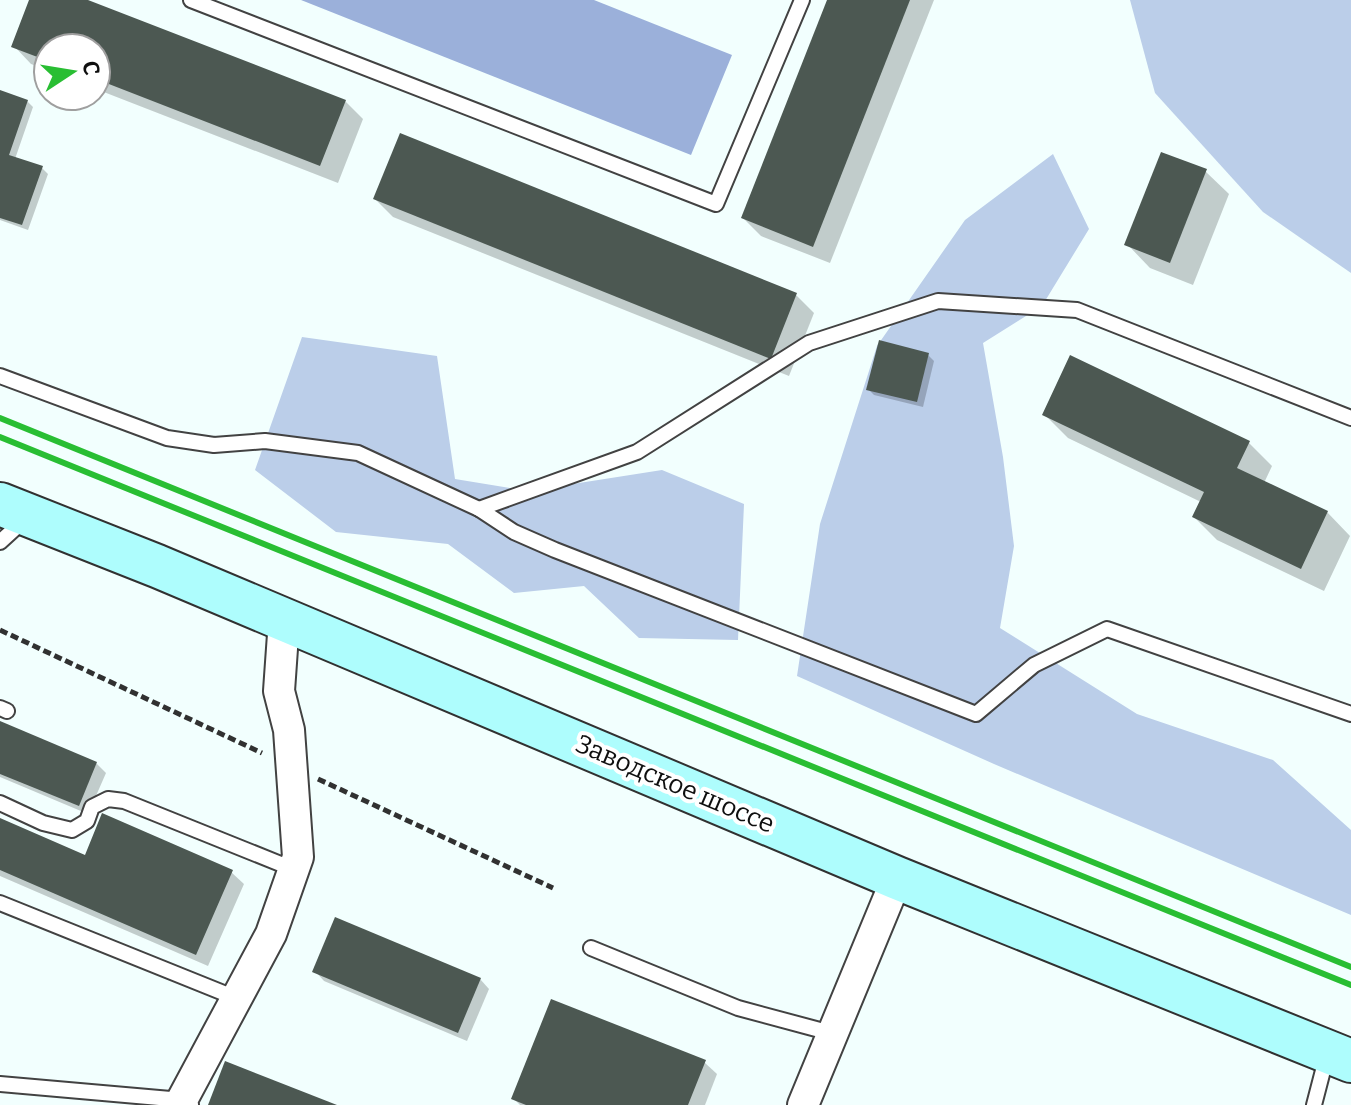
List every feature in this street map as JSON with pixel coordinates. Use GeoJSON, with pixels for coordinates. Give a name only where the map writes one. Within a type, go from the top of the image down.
{"type":"FeatureCollection","features":[{"type":"Feature","properties":{"kind":"main road","name":"Заводское шоссе"},"geometry":{"type":"LineString","coordinates":[[10,521],[157,566],[897,878],[1340,1057]]}},
{"type":"Feature","properties":{"kind":"street"},"geometry":{"type":"LineString","coordinates":[[182,1102],[271,934],[298,857],[289,730],[279,691],[284,620]]}},
{"type":"Feature","properties":{"kind":"street"},"geometry":{"type":"LineString","coordinates":[[803,1105],[897,878]]}},
{"type":"Feature","properties":{"kind":"lane"},"geometry":{"type":"LineString","coordinates":[[191,0],[716,204],[802,0]]}},
{"type":"Feature","properties":{"kind":"lane"},"geometry":{"type":"LineString","coordinates":[[479,509],[637,452],[809,343],[938,301],[1077,310],[1351,418]]}},
{"type":"Feature","properties":{"kind":"lane"},"geometry":{"type":"LineString","coordinates":[[0,376],[167,438],[214,445],[265,441],[358,453],[479,509],[514,532],[555,550],[976,714],[1034,665],[1107,629],[1351,714]]}},
{"type":"Feature","properties":{"kind":"lane"},"geometry":{"type":"LineString","coordinates":[[0,803],[43,823],[72,830],[87,821],[92,807],[108,799],[124,801],[293,869]]}},
{"type":"Feature","properties":{"kind":"lane"},"geometry":{"type":"LineString","coordinates":[[0,903],[236,998]]}},
{"type":"Feature","properties":{"kind":"lane"},"geometry":{"type":"LineString","coordinates":[[591,948],[738,1008],[831,1033]]}},
{"type":"Feature","properties":{"kind":"lane"},"geometry":{"type":"LineString","coordinates":[[1314,1105],[1340,1057]]}},
{"type":"Feature","properties":{"kind":"lane"},"geometry":{"type":"LineString","coordinates":[[0,1084],[182,1102]]}},
{"type":"Feature","properties":{"kind":"shaded area"},"geometry":{"type":"Polygon","coordinates":[[[301,0],[594,0],[732,55],[691,155],[301,0]]]}},
{"type":"Feature","properties":{"kind":"shaded area"},"geometry":{"type":"Polygon","coordinates":[[[1130,0],[1351,0],[1351,273],[1263,212],[1155,93],[1130,0]]]}},
{"type":"Feature","properties":{"kind":"shaded area"},"geometry":{"type":"Polygon","coordinates":[[[1053,154],[1089,229],[1042,306],[983,343],[1003,457],[1014,546],[1000,628],[1137,714],[1273,760],[1351,830],[1351,915],[994,764],[797,676],[820,524],[877,346],[965,220],[1053,154]]]}},
{"type":"Feature","properties":{"kind":"shaded area"},"geometry":{"type":"Polygon","coordinates":[[[302,337],[437,356],[455,479],[528,491],[662,470],[744,504],[738,640],[639,638],[584,586],[514,593],[448,544],[336,532],[255,470],[302,337]]]}},
{"type":"Feature","properties":{"kind":"building"},"geometry":{"type":"Polygon","coordinates":[[[29,0],[88,0],[346,100],[320,166],[112,85],[112,32],[32,32],[32,55],[11,47],[29,0]]]}},
{"type":"Feature","properties":{"kind":"building"},"geometry":{"type":"Polygon","coordinates":[[[827,0],[910,0],[813,247],[741,218],[827,0]]]}},
{"type":"Feature","properties":{"kind":"building"},"geometry":{"type":"Polygon","coordinates":[[[0,90],[28,100],[9,155],[43,166],[22,225],[0,218],[0,90]]]}},
{"type":"Feature","properties":{"kind":"building"},"geometry":{"type":"Polygon","coordinates":[[[400,133],[797,293],[771,359],[373,199],[400,133]]]}},
{"type":"Feature","properties":{"kind":"building"},"geometry":{"type":"Polygon","coordinates":[[[1161,152],[1207,169],[1170,263],[1124,245],[1161,152]]]}},
{"type":"Feature","properties":{"kind":"building"},"geometry":{"type":"Polygon","coordinates":[[[879,340],[929,353],[917,402],[866,390],[879,340]]]}},
{"type":"Feature","properties":{"kind":"building"},"geometry":{"type":"Polygon","coordinates":[[[1070,355],[1250,441],[1237,468],[1328,511],[1301,569],[1192,517],[1204,492],[1042,415],[1070,355]]]}},
{"type":"Feature","properties":{"kind":"building"},"geometry":{"type":"Polygon","coordinates":[[[0,721],[97,762],[79,806],[0,774],[0,721]]]}},
{"type":"Feature","properties":{"kind":"building"},"geometry":{"type":"Polygon","coordinates":[[[102,813],[233,870],[196,955],[0,870],[0,818],[85,855],[102,813]]]}},
{"type":"Feature","properties":{"kind":"building"},"geometry":{"type":"Polygon","coordinates":[[[335,917],[481,978],[458,1033],[312,972],[335,917]]]}},
{"type":"Feature","properties":{"kind":"building"},"geometry":{"type":"Polygon","coordinates":[[[551,999],[706,1060],[688,1105],[526,1105],[511,1099],[551,999]]]}},
{"type":"Feature","properties":{"kind":"building"},"geometry":{"type":"Polygon","coordinates":[[[225,1061],[337,1105],[208,1105],[225,1061]]]}},
{"type":"Feature","properties":{"kind":"railway"},"geometry":{"type":"LineString","coordinates":[[0,418],[1351,967]]}},
{"type":"Feature","properties":{"kind":"railway"},"geometry":{"type":"LineString","coordinates":[[0,437],[1351,985]]}}]}
